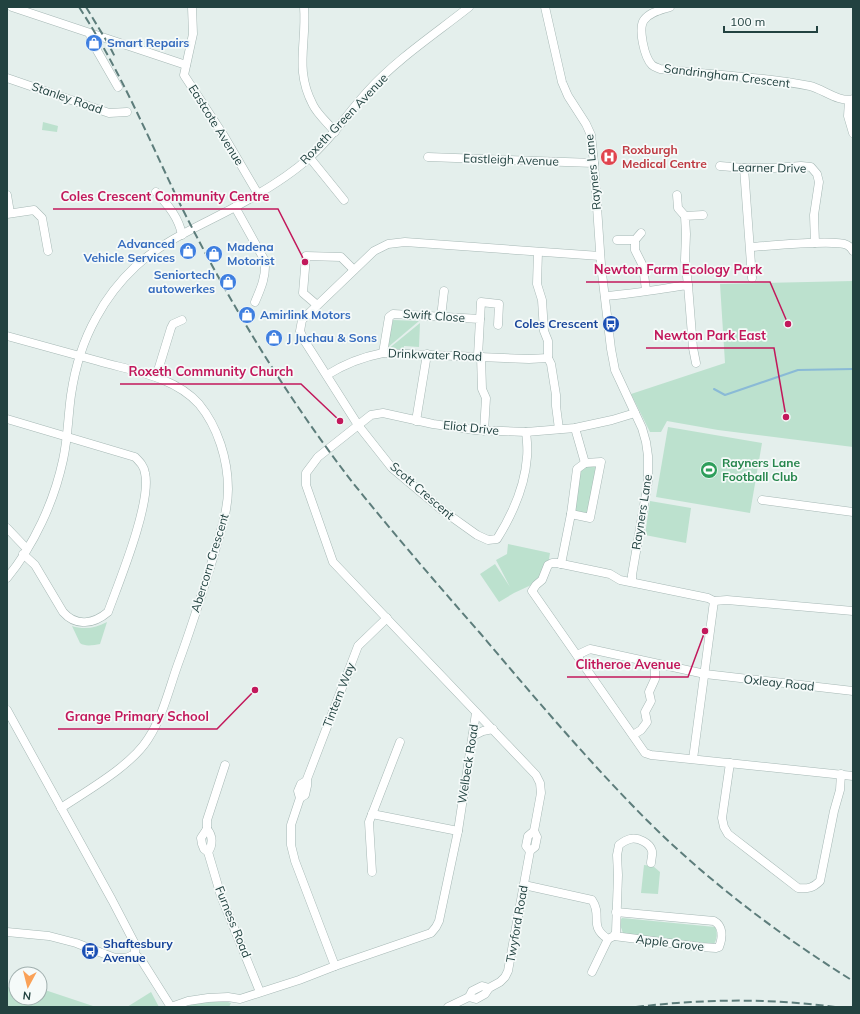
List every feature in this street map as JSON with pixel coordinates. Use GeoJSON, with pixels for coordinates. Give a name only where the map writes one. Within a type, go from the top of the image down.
{"type":"FeatureCollection","features":[{"type":"Feature","properties":{"kind":"street"},"geometry":{"type":"LineString","coordinates":[[12,7],[186,66]]}},
{"type":"Feature","properties":{"kind":"street","name":"Eastcote Avenue"},"geometry":{"type":"LineString","coordinates":[[192,7],[193,34],[184,75],[224,136],[258,194]]}},
{"type":"Feature","properties":{"kind":"street"},"geometry":{"type":"LineString","coordinates":[[304,7],[305,19],[302,64],[305,86],[314,106],[335,132]]}},
{"type":"Feature","properties":{"kind":"street","name":"Roxeth Green Avenue"},"geometry":{"type":"LineString","coordinates":[[7,578],[25,552],[47,510],[58,481],[63,459],[76,367],[96,317],[120,283],[136,266],[156,251],[182,235],[258,194],[284,178],[310,158],[335,132],[369,90],[406,55],[469,7]]}},
{"type":"Feature","properties":{"kind":"street","name":"Rayners Lane"},"geometry":{"type":"LineString","coordinates":[[545,7],[562,82],[568,96],[586,124],[591,135],[600,256],[611,349],[616,370],[642,428],[646,442],[649,467],[648,482],[632,581]]}},
{"type":"Feature","properties":{"kind":"street","name":"Sandringham Crescent"},"geometry":{"type":"LineString","coordinates":[[670,7],[650,14],[643,20],[640,31],[647,58],[652,65],[660,69],[812,86],[851,100]]}},
{"type":"Feature","properties":{"kind":"street"},"geometry":{"type":"LineString","coordinates":[[90,34],[91,40],[118,87]]}},
{"type":"Feature","properties":{"kind":"street","name":"Stanley Road"},"geometry":{"type":"LineString","coordinates":[[7,78],[109,112],[127,112]]}},
{"type":"Feature","properties":{"kind":"street"},"geometry":{"type":"LineString","coordinates":[[851,100],[848,116],[853,133]]}},
{"type":"Feature","properties":{"kind":"street","name":"Eastleigh Avenue"},"geometry":{"type":"LineString","coordinates":[[428,157],[594,163]]}},
{"type":"Feature","properties":{"kind":"street"},"geometry":{"type":"LineString","coordinates":[[310,158],[344,200]]}},
{"type":"Feature","properties":{"kind":"street","name":"Learner Drive"},"geometry":{"type":"LineString","coordinates":[[720,166],[744,168],[811,167],[817,174],[819,182],[814,215],[815,243]]}},
{"type":"Feature","properties":{"kind":"street"},"geometry":{"type":"LineString","coordinates":[[744,168],[752,278]]}},
{"type":"Feature","properties":{"kind":"street"},"geometry":{"type":"LineString","coordinates":[[156,192],[180,224],[182,235]]}},
{"type":"Feature","properties":{"kind":"street"},"geometry":{"type":"LineString","coordinates":[[677,194],[678,208],[685,216],[685,260],[696,363]]}},
{"type":"Feature","properties":{"kind":"street"},"geometry":{"type":"LineString","coordinates":[[7,195],[9,214],[34,210],[42,218],[48,251]]}},
{"type":"Feature","properties":{"kind":"street"},"geometry":{"type":"LineString","coordinates":[[235,207],[265,261],[266,270],[264,280],[255,302]]}},
{"type":"Feature","properties":{"kind":"street"},"geometry":{"type":"LineString","coordinates":[[685,216],[703,215]]}},
{"type":"Feature","properties":{"kind":"street"},"geometry":{"type":"LineString","coordinates":[[640,233],[634,240],[635,250],[643,266],[646,290]]}},
{"type":"Feature","properties":{"kind":"street"},"geometry":{"type":"LineString","coordinates":[[617,240],[634,240]]}},
{"type":"Feature","properties":{"kind":"street"},"geometry":{"type":"LineString","coordinates":[[358,425],[300,331],[302,320],[374,251],[388,244],[405,242],[600,256]]}},
{"type":"Feature","properties":{"kind":"street"},"geometry":{"type":"LineString","coordinates":[[751,248],[815,243],[838,243],[846,244],[853,252]]}},
{"type":"Feature","properties":{"kind":"street"},"geometry":{"type":"LineString","coordinates":[[538,252],[537,284],[542,300],[544,331],[548,341],[548,358],[552,364],[559,429]]}},
{"type":"Feature","properties":{"kind":"street"},"geometry":{"type":"LineString","coordinates":[[316,305],[303,293],[306,256],[341,257],[354,270]]}},
{"type":"Feature","properties":{"kind":"street"},"geometry":{"type":"LineString","coordinates":[[605,296],[636,294],[646,290],[688,285]]}},
{"type":"Feature","properties":{"kind":"street"},"geometry":{"type":"LineString","coordinates":[[441,317],[444,291]]}},
{"type":"Feature","properties":{"kind":"street"},"geometry":{"type":"LineString","coordinates":[[480,319],[481,302],[499,304],[498,325]]}},
{"type":"Feature","properties":{"kind":"street","name":"Swift Close"},"geometry":{"type":"LineString","coordinates":[[383,352],[389,317],[393,314],[480,319],[479,356],[482,389],[486,398],[484,431]]}},
{"type":"Feature","properties":{"kind":"street"},"geometry":{"type":"LineString","coordinates":[[156,377],[171,328],[173,324],[182,320]]}},
{"type":"Feature","properties":{"kind":"street","name":"Abercorn Crescent"},"geometry":{"type":"LineString","coordinates":[[7,336],[156,377],[186,394],[198,404],[215,429],[224,456],[227,477],[228,488],[225,518],[197,609],[162,712],[148,740],[109,777],[61,808]]}},
{"type":"Feature","properties":{"kind":"street","name":"Drinkwater Road"},"geometry":{"type":"LineString","coordinates":[[327,375],[344,364],[383,352],[529,359],[548,358]]}},
{"type":"Feature","properties":{"kind":"street"},"geometry":{"type":"LineString","coordinates":[[416,420],[427,354]]}},
{"type":"Feature","properties":{"kind":"street","name":"Eliot Drive"},"geometry":{"type":"LineString","coordinates":[[358,425],[371,415],[383,413],[433,424],[484,431],[526,432],[575,428],[634,413]]}},
{"type":"Feature","properties":{"kind":"street"},"geometry":{"type":"LineString","coordinates":[[7,419],[135,457],[143,466],[146,474],[144,501],[132,546],[108,612],[101,618],[88,622],[77,622],[68,618],[35,565],[7,528]]}},
{"type":"Feature","properties":{"kind":"street","name":"Scott Crescent"},"geometry":{"type":"LineString","coordinates":[[358,425],[392,468],[442,510],[476,535],[488,540],[497,539],[516,503],[523,480],[527,457],[526,432]]}},
{"type":"Feature","properties":{"kind":"street","name":"Welbeck Road"},"geometry":{"type":"LineString","coordinates":[[171,1007],[188,1001],[208,998],[228,997],[240,999],[299,980],[431,933],[439,920],[458,831],[476,713],[333,562],[306,485],[306,473],[318,457],[358,425]]}},
{"type":"Feature","properties":{"kind":"street"},"geometry":{"type":"LineString","coordinates":[[575,428],[584,463]]}},
{"type":"Feature","properties":{"kind":"street"},"geometry":{"type":"LineString","coordinates":[[561,564],[571,514],[576,469],[584,463],[601,462],[590,518],[571,514]]}},
{"type":"Feature","properties":{"kind":"street"},"geometry":{"type":"LineString","coordinates":[[762,500],[853,512]]}},
{"type":"Feature","properties":{"kind":"street"},"geometry":{"type":"LineString","coordinates":[[853,611],[727,600],[714,601],[708,598],[632,581],[620,580],[610,574],[552,563],[548,565],[542,580],[532,591],[642,750],[648,754],[853,776]]}},
{"type":"Feature","properties":{"kind":"street"},"geometry":{"type":"LineString","coordinates":[[693,759],[714,601]]}},
{"type":"Feature","properties":{"kind":"street","name":"Tintern Way"},"geometry":{"type":"LineString","coordinates":[[335,966],[294,861],[291,845],[291,825],[300,798],[298,791],[299,788],[301,784],[306,781],[358,646],[387,618]]}},
{"type":"Feature","properties":{"kind":"street","name":"Oxleay Road"},"geometry":{"type":"LineString","coordinates":[[577,655],[590,650],[608,652],[655,664],[705,674],[853,691]]}},
{"type":"Feature","properties":{"kind":"street"},"geometry":{"type":"LineString","coordinates":[[632,734],[641,730],[647,722],[645,712],[651,701],[649,689],[655,679],[655,664]]}},
{"type":"Feature","properties":{"kind":"street"},"geometry":{"type":"LineString","coordinates":[[7,710],[112,900],[135,944],[135,954],[142,961],[171,1007]]}},
{"type":"Feature","properties":{"kind":"street","name":"Twyford Road"},"geometry":{"type":"LineString","coordinates":[[448,1007],[469,998],[472,991],[482,986],[489,988],[500,982],[508,971],[530,851],[526,846],[528,836],[534,831],[541,793],[540,783],[536,775],[476,713]]}},
{"type":"Feature","properties":{"kind":"street"},"geometry":{"type":"LineString","coordinates":[[473,736],[483,731],[493,729]]}},
{"type":"Feature","properties":{"kind":"street"},"geometry":{"type":"LineString","coordinates":[[372,872],[368,828],[369,822],[400,742]]}},
{"type":"Feature","properties":{"kind":"street"},"geometry":{"type":"LineString","coordinates":[[730,763],[722,818],[724,827],[728,834],[793,885],[798,888],[807,889],[814,886],[820,880],[834,811],[839,795],[841,774]]}},
{"type":"Feature","properties":{"kind":"street","name":"Furness Road"},"geometry":{"type":"LineString","coordinates":[[225,765],[207,820],[206,830],[202,838],[202,844],[204,849],[208,852],[221,896],[260,992]]}},
{"type":"Feature","properties":{"kind":"street"},"geometry":{"type":"LineString","coordinates":[[372,814],[458,831]]}},
{"type":"Feature","properties":{"kind":"street"},"geometry":{"type":"LineString","coordinates":[[592,972],[616,928],[618,875],[617,855],[619,845],[630,839],[644,842],[652,851],[651,863]]}},
{"type":"Feature","properties":{"kind":"street"},"geometry":{"type":"LineString","coordinates":[[524,885],[592,900],[596,906],[597,926],[599,932],[611,938]]}},
{"type":"Feature","properties":{"kind":"street","name":"Apple Grove"},"geometry":{"type":"LineString","coordinates":[[611,938],[716,948],[719,947],[721,943],[722,931],[719,924],[714,921],[616,912]]}},
{"type":"Feature","properties":{"kind":"street"},"geometry":{"type":"LineString","coordinates":[[7,932],[49,936],[76,943],[115,958],[126,958],[135,954]]}},
{"type":"Feature","properties":{"kind":"street"},"geometry":{"type":"LineString","coordinates":[[234,1007],[240,999]]}},
{"type":"Feature","properties":{"kind":"green space"},"geometry":{"type":"Polygon","coordinates":[[[43,122],[58,126],[57,132],[42,130],[43,122]]]}},
{"type":"Feature","properties":{"kind":"green space"},"geometry":{"type":"Polygon","coordinates":[[[853,281],[853,447],[718,430],[667,421],[661,432],[650,432],[631,394],[725,363],[720,284],[853,281]]]}},
{"type":"Feature","properties":{"kind":"green space"},"geometry":{"type":"Polygon","coordinates":[[[393,320],[419,321],[387,348],[393,320]]]}},
{"type":"Feature","properties":{"kind":"green space"},"geometry":{"type":"Polygon","coordinates":[[[420,323],[419,347],[404,346],[404,351],[387,350],[420,323]]]}},
{"type":"Feature","properties":{"kind":"green space","name":"Rayners Lane Football Club"},"geometry":{"type":"Polygon","coordinates":[[[668,427],[762,443],[750,513],[656,497],[668,427]]]}},
{"type":"Feature","properties":{"kind":"green space"},"geometry":{"type":"Polygon","coordinates":[[[581,465],[597,465],[591,513],[571,511],[581,465]]]}},
{"type":"Feature","properties":{"kind":"green space"},"geometry":{"type":"Polygon","coordinates":[[[650,501],[691,508],[686,543],[645,535],[650,501]]]}},
{"type":"Feature","properties":{"kind":"green space"},"geometry":{"type":"Polygon","coordinates":[[[508,544],[550,553],[548,565],[542,580],[499,602],[480,574],[495,564],[510,587],[496,560],[507,554],[508,544]]]}},
{"type":"Feature","properties":{"kind":"green space"},"geometry":{"type":"Polygon","coordinates":[[[107,622],[100,644],[92,645],[84,645],[80,643],[72,626],[90,628],[107,622]]]}},
{"type":"Feature","properties":{"kind":"green space"},"geometry":{"type":"Polygon","coordinates":[[[644,865],[653,866],[660,872],[658,894],[641,893],[644,865]]]}},
{"type":"Feature","properties":{"kind":"green space"},"geometry":{"type":"Polygon","coordinates":[[[622,918],[715,927],[717,931],[716,938],[714,944],[625,935],[619,922],[622,918]]]}},
{"type":"Feature","properties":{"kind":"green space"},"geometry":{"type":"Polygon","coordinates":[[[7,987],[8,1006],[48,1006],[48,991],[96,1007],[7,1007],[7,987]]]}},
{"type":"Feature","properties":{"kind":"green space"},"geometry":{"type":"Polygon","coordinates":[[[151,992],[159,1007],[127,1007],[151,992]]]}},
{"type":"Feature","properties":{"kind":"green space"},"geometry":{"type":"Polygon","coordinates":[[[201,1003],[231,1003],[229,1007],[186,1007],[201,1003]]]}},
{"type":"Feature","properties":{"kind":"waterway"},"geometry":{"type":"LineString","coordinates":[[714,389],[725,395],[798,370],[853,369]]}},
{"type":"Feature","properties":{"kind":"railway"},"geometry":{"type":"LineString","coordinates":[[79,7],[121,79],[180,204],[232,301],[294,401],[353,483],[554,720],[611,783],[656,829],[709,877],[736,899],[794,942],[853,981]]}},
{"type":"Feature","properties":{"kind":"railway"},"geometry":{"type":"LineString","coordinates":[[86,7],[115,57]]}},
{"type":"Feature","properties":{"kind":"railway"},"geometry":{"type":"LineString","coordinates":[[636,1007],[711,1001],[785,1002],[835,1007]]}},
{"type":"Feature","properties":{"kind":"place","name":"Smart Repairs"},"geometry":{"type":"Point","coordinates":[94,43]}},
{"type":"Feature","properties":{"kind":"place","name":"Roxburgh Medical Centre"},"geometry":{"type":"Point","coordinates":[609,157]}},
{"type":"Feature","properties":{"kind":"place","name":"Advanced Vehicle Services"},"geometry":{"type":"Point","coordinates":[188,251]}},
{"type":"Feature","properties":{"kind":"place","name":"Madena Motorist"},"geometry":{"type":"Point","coordinates":[214,254]}},
{"type":"Feature","properties":{"kind":"place","name":"Coles Crescent Community Centre"},"geometry":{"type":"Point","coordinates":[305,262]}},
{"type":"Feature","properties":{"kind":"place","name":"Seniortech autowerkes"},"geometry":{"type":"Point","coordinates":[228,282]}},
{"type":"Feature","properties":{"kind":"place","name":"Amirlink Motors"},"geometry":{"type":"Point","coordinates":[247,315]}},
{"type":"Feature","properties":{"kind":"place","name":"Coles Crescent"},"geometry":{"type":"Point","coordinates":[611,324]}},
{"type":"Feature","properties":{"kind":"place","name":"Newton Farm Ecology Park"},"geometry":{"type":"Point","coordinates":[788,324]}},
{"type":"Feature","properties":{"kind":"place","name":"J Juchau & Sons"},"geometry":{"type":"Point","coordinates":[274,338]}},
{"type":"Feature","properties":{"kind":"place","name":"Newton Park East"},"geometry":{"type":"Point","coordinates":[786,417]}},
{"type":"Feature","properties":{"kind":"place","name":"Roxeth Community Church"},"geometry":{"type":"Point","coordinates":[340,421]}},
{"type":"Feature","properties":{"kind":"place","name":"Rayners Lane Football Club"},"geometry":{"type":"Point","coordinates":[709,470]}},
{"type":"Feature","properties":{"kind":"place","name":"Clitheroe Avenue"},"geometry":{"type":"Point","coordinates":[705,631]}},
{"type":"Feature","properties":{"kind":"place","name":"Grange Primary School"},"geometry":{"type":"Point","coordinates":[255,690]}},
{"type":"Feature","properties":{"kind":"place","name":"Shaftesbury Avenue"},"geometry":{"type":"Point","coordinates":[90,951]}}]}
